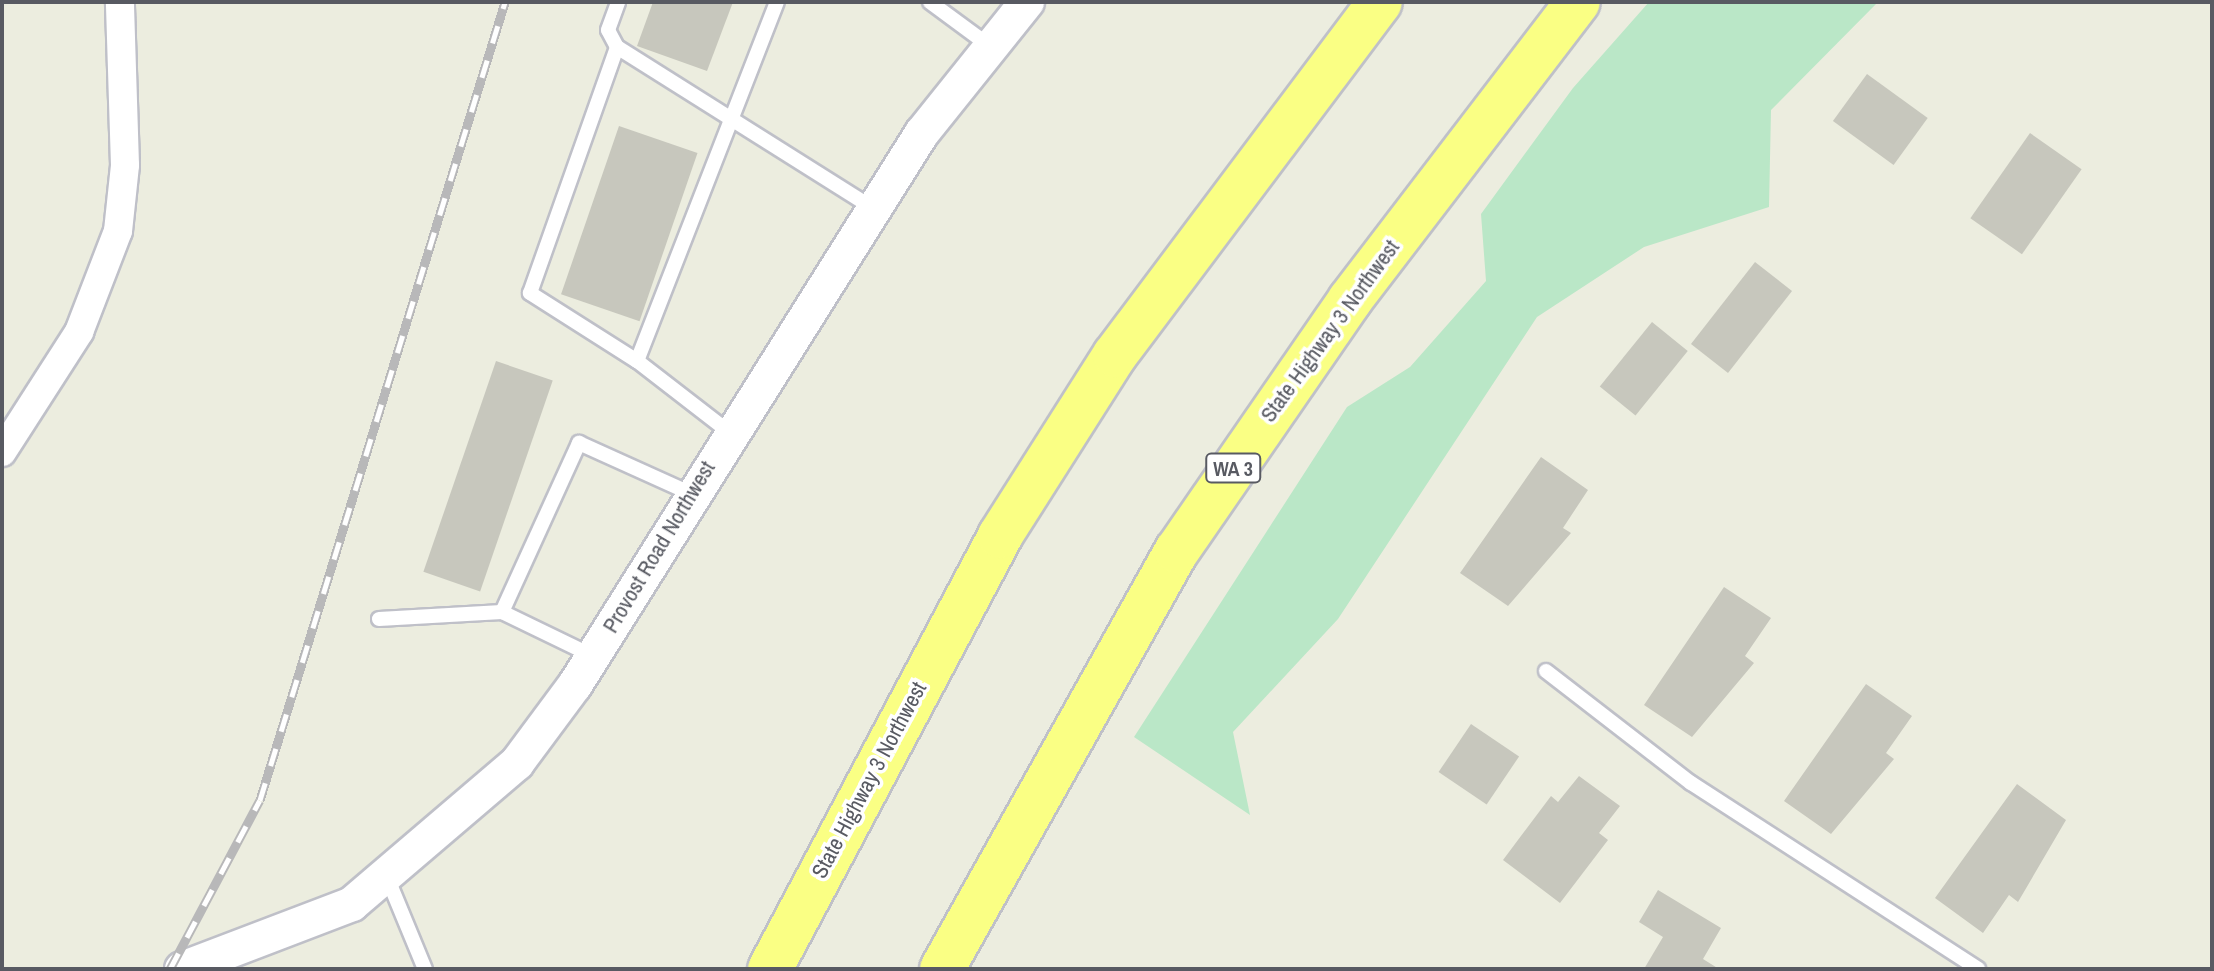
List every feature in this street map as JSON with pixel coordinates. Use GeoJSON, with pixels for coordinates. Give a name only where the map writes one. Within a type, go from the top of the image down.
{"type":"FeatureCollection","features":[{"type":"Feature","properties":{"kind":"highway","name":"State Highway 3 Northwest"},"geometry":{"type":"LineString","coordinates":[[770,969],[1000,536],[1090,394],[1241,179],[1380,2]]}},
{"type":"Feature","properties":{"kind":"highway","name":"State Highway 3 Northwest"},"geometry":{"type":"LineString","coordinates":[[942,969],[1177,551],[1341,311],[1578,2]]}},
{"type":"Feature","properties":{"kind":"street"},"geometry":{"type":"LineString","coordinates":[[2,452],[79,332],[118,231],[125,165],[120,2]]}},
{"type":"Feature","properties":{"kind":"street","name":"Provost Road Northwest"},"geometry":{"type":"LineString","coordinates":[[182,969],[352,904],[517,763],[593,656],[729,432],[873,208],[1027,2]]}},
{"type":"Feature","properties":{"kind":"lane"},"geometry":{"type":"LineString","coordinates":[[618,2],[608,30],[617,47],[873,208]]}},
{"type":"Feature","properties":{"kind":"lane"},"geometry":{"type":"LineString","coordinates":[[637,361],[734,120],[777,2]]}},
{"type":"Feature","properties":{"kind":"lane"},"geometry":{"type":"LineString","coordinates":[[930,2],[991,47]]}},
{"type":"Feature","properties":{"kind":"lane"},"geometry":{"type":"LineString","coordinates":[[617,47],[530,293],[637,361],[729,432]]}},
{"type":"Feature","properties":{"kind":"lane"},"geometry":{"type":"LineString","coordinates":[[502,612],[579,443],[692,494]]}},
{"type":"Feature","properties":{"kind":"lane"},"geometry":{"type":"LineString","coordinates":[[379,619],[502,612],[593,656]]}},
{"type":"Feature","properties":{"kind":"lane"},"geometry":{"type":"LineString","coordinates":[[1546,671],[1691,783],[1978,969]]}},
{"type":"Feature","properties":{"kind":"lane"},"geometry":{"type":"LineString","coordinates":[[387,877],[425,969]]}},
{"type":"Feature","properties":{"kind":"green space"},"geometry":{"type":"Polygon","coordinates":[[[1649,2],[1878,2],[1771,110],[1769,207],[1644,247],[1537,317],[1338,619],[1233,732],[1250,815],[1134,737],[1347,407],[1410,367],[1486,281],[1481,214],[1573,88],[1649,2]]]}},
{"type":"Feature","properties":{"kind":"building"},"geometry":{"type":"Polygon","coordinates":[[[653,2],[733,2],[707,71],[637,46],[653,2]]]}},
{"type":"Feature","properties":{"kind":"building"},"geometry":{"type":"Polygon","coordinates":[[[1867,74],[1928,118],[1894,165],[1833,121],[1867,74]]]}},
{"type":"Feature","properties":{"kind":"building"},"geometry":{"type":"Polygon","coordinates":[[[619,126],[697,153],[640,321],[561,294],[619,126]]]}},
{"type":"Feature","properties":{"kind":"building"},"geometry":{"type":"Polygon","coordinates":[[[2030,133],[2082,169],[2022,254],[1970,218],[2030,133]]]}},
{"type":"Feature","properties":{"kind":"building"},"geometry":{"type":"Polygon","coordinates":[[[1755,262],[1792,291],[1728,373],[1691,344],[1755,262]]]}},
{"type":"Feature","properties":{"kind":"building"},"geometry":{"type":"Polygon","coordinates":[[[1652,322],[1688,351],[1636,415],[1600,387],[1652,322]]]}},
{"type":"Feature","properties":{"kind":"building"},"geometry":{"type":"Polygon","coordinates":[[[496,361],[553,381],[480,591],[423,572],[496,361]]]}},
{"type":"Feature","properties":{"kind":"building"},"geometry":{"type":"Polygon","coordinates":[[[1541,457],[1588,490],[1563,528],[1571,533],[1508,606],[1460,573],[1541,457]]]}},
{"type":"Feature","properties":{"kind":"building"},"geometry":{"type":"Polygon","coordinates":[[[1724,587],[1771,618],[1745,656],[1754,663],[1692,737],[1644,705],[1724,587]]]}},
{"type":"Feature","properties":{"kind":"building"},"geometry":{"type":"Polygon","coordinates":[[[1866,684],[1912,716],[1886,753],[1894,759],[1831,834],[1784,801],[1866,684]]]}},
{"type":"Feature","properties":{"kind":"building"},"geometry":{"type":"Polygon","coordinates":[[[1471,724],[1519,756],[1487,805],[1439,772],[1471,724]]]}},
{"type":"Feature","properties":{"kind":"building"},"geometry":{"type":"Polygon","coordinates":[[[1579,776],[1620,806],[1599,833],[1608,840],[1560,903],[1503,860],[1551,796],[1558,802],[1579,776]]]}},
{"type":"Feature","properties":{"kind":"building"},"geometry":{"type":"Polygon","coordinates":[[[2017,784],[2066,820],[2018,902],[2009,895],[1983,933],[1935,898],[2017,784]]]}},
{"type":"Feature","properties":{"kind":"building"},"geometry":{"type":"Polygon","coordinates":[[[1658,890],[1721,928],[1703,959],[1719,969],[1644,969],[1663,937],[1639,922],[1658,890]]]}},
{"type":"Feature","properties":{"kind":"railway"},"geometry":{"type":"LineString","coordinates":[[170,969],[260,800],[505,2]]}}]}
